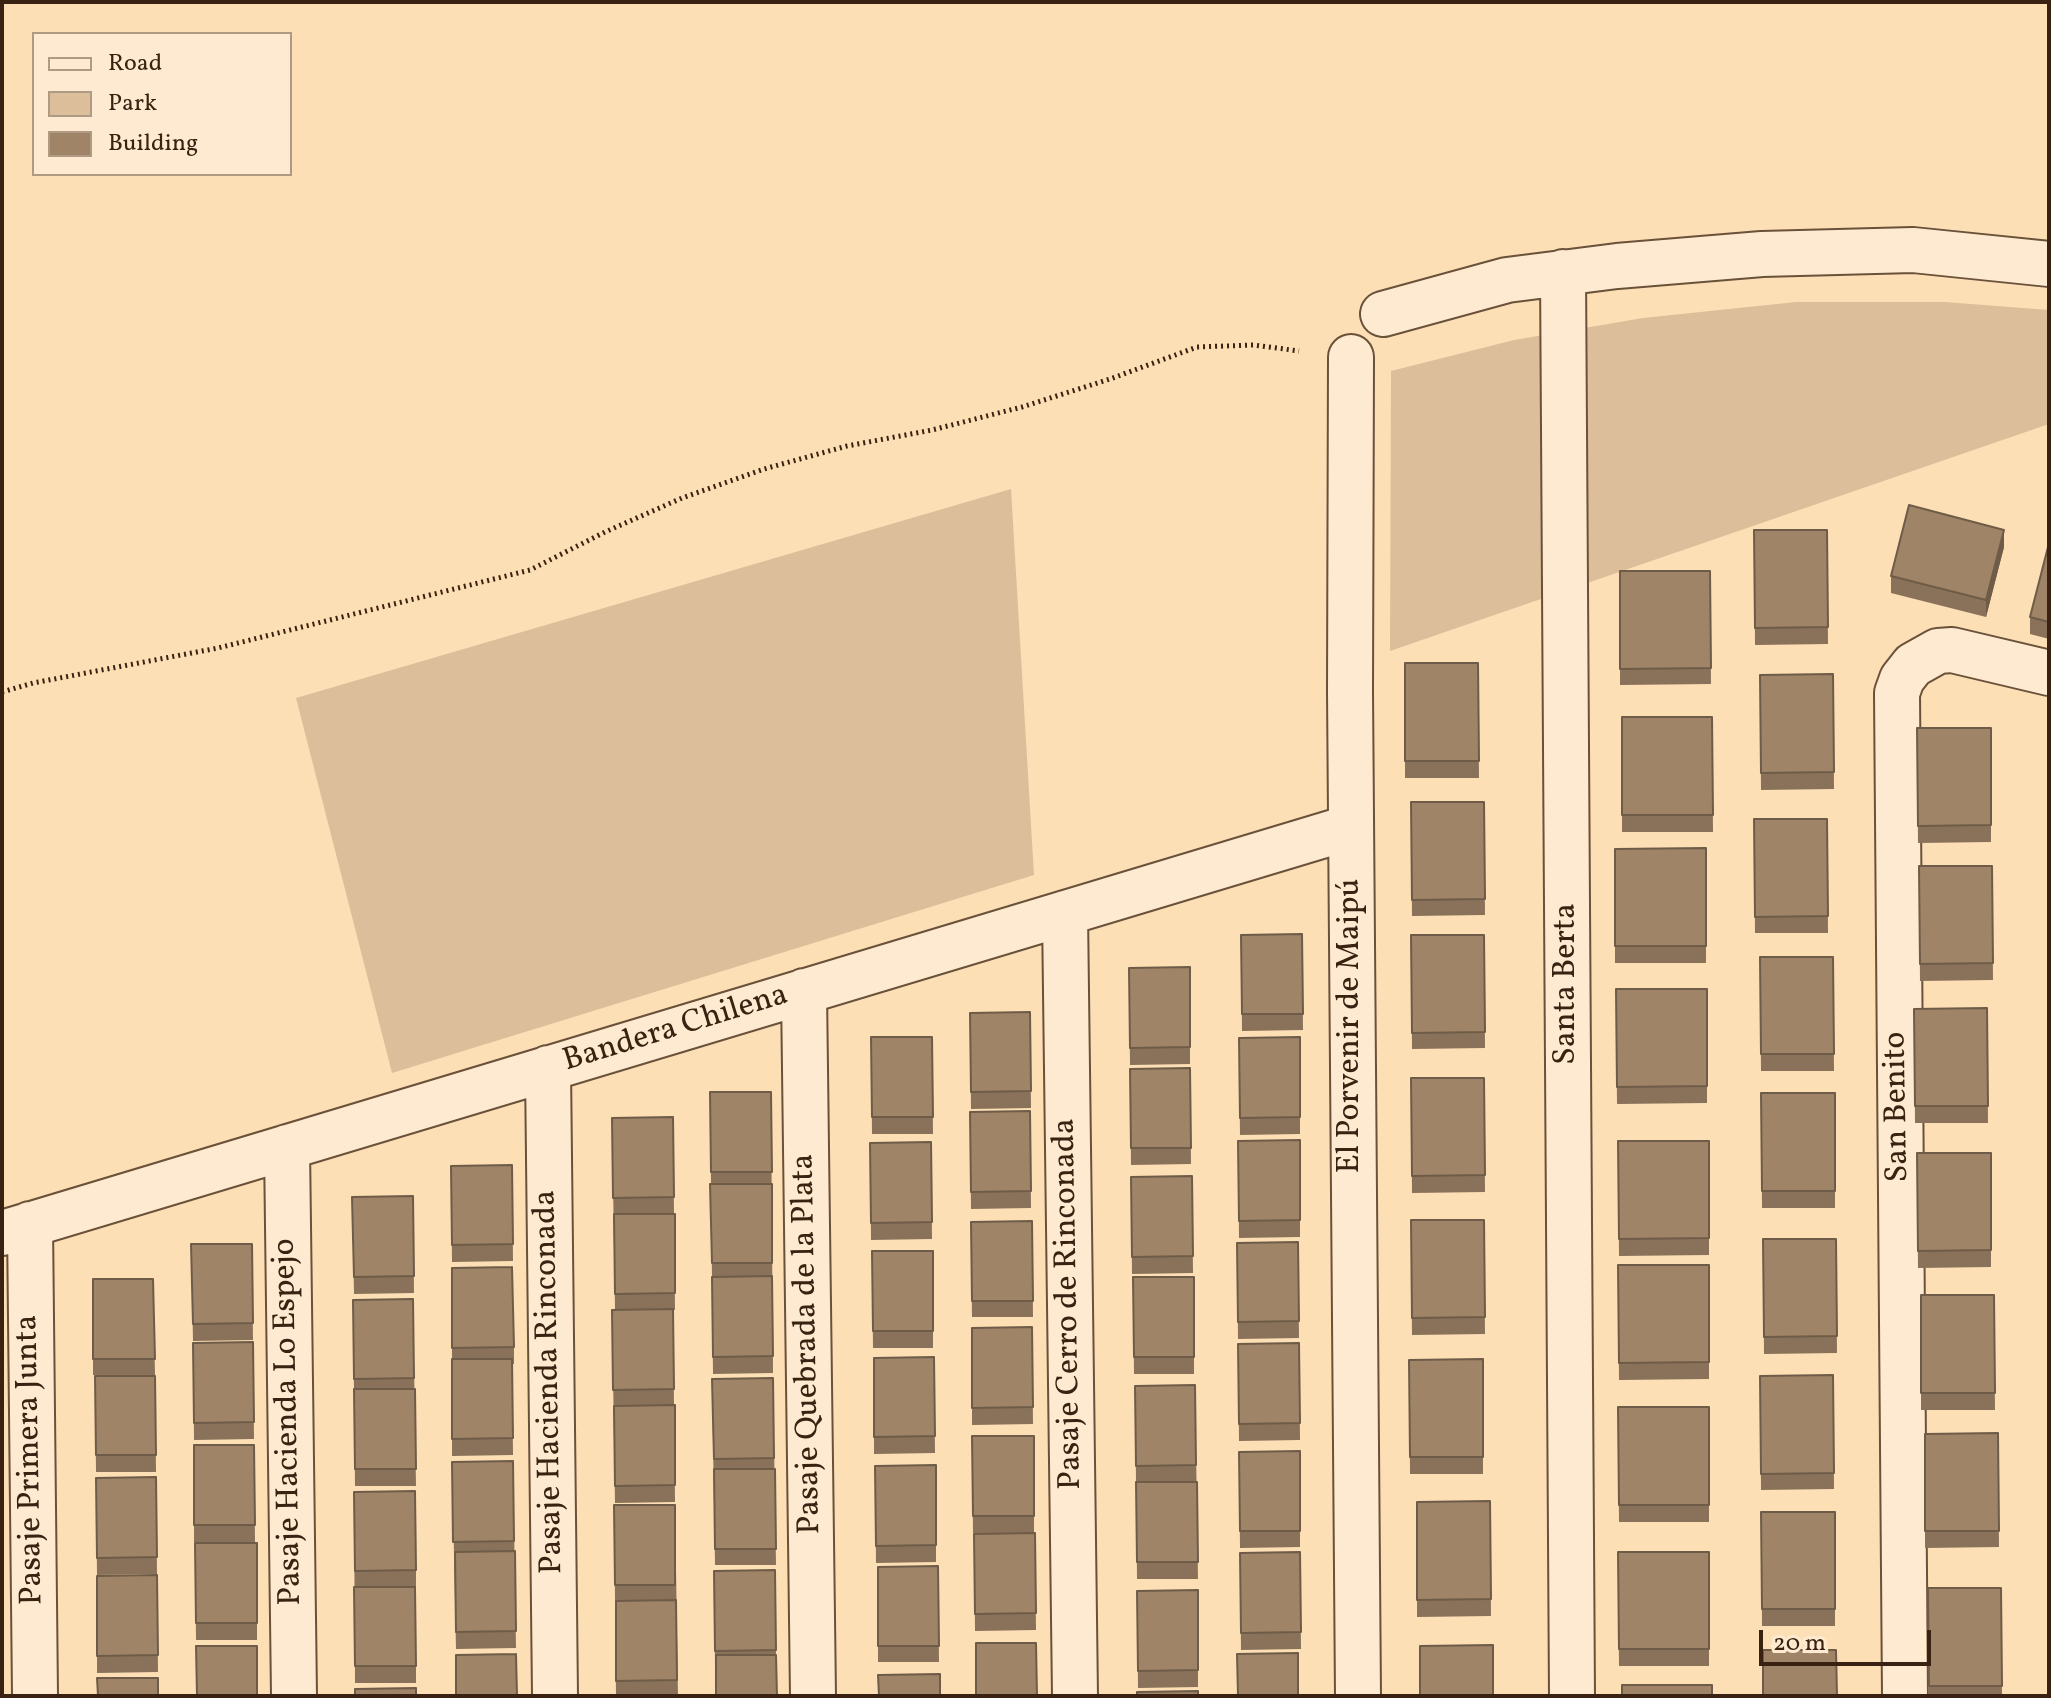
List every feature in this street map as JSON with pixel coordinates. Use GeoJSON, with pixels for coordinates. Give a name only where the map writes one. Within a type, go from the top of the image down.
{"type":"FeatureCollection","features":[{"type":"Feature","properties":{"kind":"street"},"geometry":{"type":"LineString","coordinates":[[1383,314],[1507,280],[1762,254],[1913,250],[2049,264]]}},
{"type":"Feature","properties":{"kind":"street","name":"Santa Berta"},"geometry":{"type":"LineString","coordinates":[[1563,272],[1572,1696]]}},
{"type":"Feature","properties":{"kind":"street","name":"El Porvenir de Maipú"},"geometry":{"type":"LineString","coordinates":[[1351,357],[1351,827],[1358,1696]]}},
{"type":"Feature","properties":{"kind":"street","name":"San Benito"},"geometry":{"type":"LineString","coordinates":[[1905,1696],[1897,693],[1902,679],[1913,665],[1938,651],[1952,650],[2049,673]]}},
{"type":"Feature","properties":{"kind":"street","name":"Bandera Chilena"},"geometry":{"type":"LineString","coordinates":[[16,1228],[1351,827]]}},
{"type":"Feature","properties":{"kind":"street","name":"Pasaje Cerro de Rinconada"},"geometry":{"type":"LineString","coordinates":[[1065,913],[1075,1696]]}},
{"type":"Feature","properties":{"kind":"street","name":"Pasaje Quebrada de la Plata"},"geometry":{"type":"LineString","coordinates":[[804,991],[813,1696]]}},
{"type":"Feature","properties":{"kind":"street","name":"Pasaje Hacienda Rinconada"},"geometry":{"type":"LineString","coordinates":[[548,1068],[555,1696]]}},
{"type":"Feature","properties":{"kind":"street","name":"Pasaje Hacienda Lo Espejo"},"geometry":{"type":"LineString","coordinates":[[287,1147],[294,1696]]}},
{"type":"Feature","properties":{"kind":"street","name":"Pasaje Primera Junta"},"geometry":{"type":"LineString","coordinates":[[16,1228],[35,1696]]}},
{"type":"Feature","properties":{"kind":"path"},"geometry":{"type":"LineString","coordinates":[[2,692],[33,683],[218,648],[530,570],[644,515],[764,469],[847,446],[932,430],[1022,407],[1197,347],[1254,345],[1351,357]]}},
{"type":"Feature","properties":{"kind":"green space"},"geometry":{"type":"Polygon","coordinates":[[[1796,302],[1945,302],[2049,310],[2049,424],[1390,651],[1391,371],[1514,340],[1643,318],[1796,302]]]}},
{"type":"Feature","properties":{"kind":"green space"},"geometry":{"type":"Polygon","coordinates":[[[1011,489],[1034,875],[392,1073],[296,698],[1011,489]]]}},
{"type":"Feature","properties":{"kind":"building"},"geometry":{"type":"Polygon","coordinates":[[[1909,505],[2004,530],[1986,600],[1891,576],[1909,505]]]}},
{"type":"Feature","properties":{"kind":"building"},"geometry":{"type":"Polygon","coordinates":[[[1754,530],[1827,530],[1828,627],[1755,628],[1754,530]]]}},
{"type":"Feature","properties":{"kind":"building"},"geometry":{"type":"Polygon","coordinates":[[[2049,547],[2049,622],[2030,617],[2049,547]]]}},
{"type":"Feature","properties":{"kind":"building"},"geometry":{"type":"Polygon","coordinates":[[[1620,571],[1710,571],[1711,668],[1620,669],[1620,571]]]}},
{"type":"Feature","properties":{"kind":"building"},"geometry":{"type":"Polygon","coordinates":[[[1405,663],[1478,663],[1479,761],[1405,761],[1405,663]]]}},
{"type":"Feature","properties":{"kind":"building"},"geometry":{"type":"Polygon","coordinates":[[[1833,674],[1834,772],[1761,773],[1760,675],[1833,674]]]}},
{"type":"Feature","properties":{"kind":"building"},"geometry":{"type":"Polygon","coordinates":[[[1622,717],[1712,717],[1713,815],[1622,815],[1622,717]]]}},
{"type":"Feature","properties":{"kind":"building"},"geometry":{"type":"Polygon","coordinates":[[[1917,728],[1991,728],[1991,825],[1918,826],[1917,728]]]}},
{"type":"Feature","properties":{"kind":"building"},"geometry":{"type":"Polygon","coordinates":[[[1411,802],[1484,802],[1485,899],[1412,900],[1411,802]]]}},
{"type":"Feature","properties":{"kind":"building"},"geometry":{"type":"Polygon","coordinates":[[[1754,819],[1827,819],[1828,916],[1755,917],[1754,819]]]}},
{"type":"Feature","properties":{"kind":"building"},"geometry":{"type":"Polygon","coordinates":[[[1706,848],[1706,946],[1615,946],[1615,849],[1706,848]]]}},
{"type":"Feature","properties":{"kind":"building"},"geometry":{"type":"Polygon","coordinates":[[[1919,866],[1992,866],[1993,963],[1920,964],[1919,866]]]}},
{"type":"Feature","properties":{"kind":"building"},"geometry":{"type":"Polygon","coordinates":[[[1302,934],[1303,1014],[1242,1014],[1241,935],[1302,934]]]}},
{"type":"Feature","properties":{"kind":"building"},"geometry":{"type":"Polygon","coordinates":[[[1411,935],[1484,935],[1485,1032],[1412,1033],[1411,935]]]}},
{"type":"Feature","properties":{"kind":"building"},"geometry":{"type":"Polygon","coordinates":[[[1760,957],[1833,957],[1834,1054],[1761,1054],[1760,957]]]}},
{"type":"Feature","properties":{"kind":"building"},"geometry":{"type":"Polygon","coordinates":[[[1190,967],[1190,1047],[1130,1048],[1129,968],[1190,967]]]}},
{"type":"Feature","properties":{"kind":"building"},"geometry":{"type":"Polygon","coordinates":[[[1616,989],[1707,989],[1707,1086],[1617,1087],[1616,989]]]}},
{"type":"Feature","properties":{"kind":"building"},"geometry":{"type":"Polygon","coordinates":[[[1987,1008],[1988,1106],[1915,1106],[1914,1009],[1987,1008]]]}},
{"type":"Feature","properties":{"kind":"building"},"geometry":{"type":"Polygon","coordinates":[[[1030,1012],[1031,1091],[971,1092],[970,1013],[1030,1012]]]}},
{"type":"Feature","properties":{"kind":"building"},"geometry":{"type":"Polygon","coordinates":[[[871,1037],[932,1037],[933,1117],[872,1117],[871,1037]]]}},
{"type":"Feature","properties":{"kind":"building"},"geometry":{"type":"Polygon","coordinates":[[[1300,1037],[1300,1117],[1240,1118],[1239,1038],[1300,1037]]]}},
{"type":"Feature","properties":{"kind":"building"},"geometry":{"type":"Polygon","coordinates":[[[1190,1068],[1191,1148],[1131,1148],[1130,1069],[1190,1068]]]}},
{"type":"Feature","properties":{"kind":"building"},"geometry":{"type":"Polygon","coordinates":[[[1411,1078],[1484,1078],[1485,1175],[1412,1176],[1411,1078]]]}},
{"type":"Feature","properties":{"kind":"building"},"geometry":{"type":"Polygon","coordinates":[[[710,1092],[771,1092],[772,1172],[711,1172],[710,1092]]]}},
{"type":"Feature","properties":{"kind":"building"},"geometry":{"type":"Polygon","coordinates":[[[1761,1093],[1835,1093],[1835,1191],[1762,1191],[1761,1093]]]}},
{"type":"Feature","properties":{"kind":"building"},"geometry":{"type":"Polygon","coordinates":[[[1030,1111],[1031,1191],[971,1192],[970,1112],[1030,1111]]]}},
{"type":"Feature","properties":{"kind":"building"},"geometry":{"type":"Polygon","coordinates":[[[673,1117],[674,1197],[613,1198],[612,1118],[673,1117]]]}},
{"type":"Feature","properties":{"kind":"building"},"geometry":{"type":"Polygon","coordinates":[[[1300,1140],[1300,1220],[1239,1221],[1238,1141],[1300,1140]]]}},
{"type":"Feature","properties":{"kind":"building"},"geometry":{"type":"Polygon","coordinates":[[[1618,1141],[1709,1141],[1709,1238],[1619,1239],[1618,1141]]]}},
{"type":"Feature","properties":{"kind":"building"},"geometry":{"type":"Polygon","coordinates":[[[931,1142],[932,1222],[871,1223],[870,1143],[931,1142]]]}},
{"type":"Feature","properties":{"kind":"building"},"geometry":{"type":"Polygon","coordinates":[[[1917,1153],[1991,1153],[1991,1250],[1918,1251],[1917,1153]]]}},
{"type":"Feature","properties":{"kind":"building"},"geometry":{"type":"Polygon","coordinates":[[[512,1165],[513,1244],[452,1245],[451,1166],[512,1165]]]}},
{"type":"Feature","properties":{"kind":"building"},"geometry":{"type":"Polygon","coordinates":[[[1192,1176],[1193,1256],[1132,1257],[1131,1177],[1192,1176]]]}},
{"type":"Feature","properties":{"kind":"building"},"geometry":{"type":"Polygon","coordinates":[[[710,1184],[772,1184],[772,1263],[712,1263],[710,1184]]]}},
{"type":"Feature","properties":{"kind":"building"},"geometry":{"type":"Polygon","coordinates":[[[413,1196],[414,1276],[354,1277],[352,1197],[413,1196]]]}},
{"type":"Feature","properties":{"kind":"building"},"geometry":{"type":"Polygon","coordinates":[[[614,1214],[675,1214],[675,1293],[615,1294],[614,1214]]]}},
{"type":"Feature","properties":{"kind":"building"},"geometry":{"type":"Polygon","coordinates":[[[1411,1220],[1484,1220],[1485,1317],[1412,1318],[1411,1220]]]}},
{"type":"Feature","properties":{"kind":"building"},"geometry":{"type":"Polygon","coordinates":[[[1032,1221],[1033,1301],[972,1301],[971,1222],[1032,1221]]]}},
{"type":"Feature","properties":{"kind":"building"},"geometry":{"type":"Polygon","coordinates":[[[1763,1239],[1836,1239],[1837,1336],[1764,1337],[1763,1239]]]}},
{"type":"Feature","properties":{"kind":"building"},"geometry":{"type":"Polygon","coordinates":[[[1298,1242],[1299,1321],[1238,1322],[1237,1243],[1298,1242]]]}},
{"type":"Feature","properties":{"kind":"building"},"geometry":{"type":"Polygon","coordinates":[[[191,1244],[252,1244],[253,1323],[193,1324],[191,1244]]]}},
{"type":"Feature","properties":{"kind":"building"},"geometry":{"type":"Polygon","coordinates":[[[872,1251],[933,1251],[933,1331],[873,1331],[872,1251]]]}},
{"type":"Feature","properties":{"kind":"building"},"geometry":{"type":"Polygon","coordinates":[[[1618,1265],[1709,1265],[1709,1362],[1619,1363],[1618,1265]]]}},
{"type":"Feature","properties":{"kind":"building"},"geometry":{"type":"Polygon","coordinates":[[[512,1267],[514,1347],[452,1348],[452,1268],[512,1267]]]}},
{"type":"Feature","properties":{"kind":"building"},"geometry":{"type":"Polygon","coordinates":[[[772,1276],[773,1356],[713,1357],[712,1277],[772,1276]]]}},
{"type":"Feature","properties":{"kind":"building"},"geometry":{"type":"Polygon","coordinates":[[[1133,1277],[1194,1277],[1194,1357],[1134,1357],[1133,1277]]]}},
{"type":"Feature","properties":{"kind":"building"},"geometry":{"type":"Polygon","coordinates":[[[93,1279],[153,1279],[155,1359],[93,1359],[93,1279]]]}},
{"type":"Feature","properties":{"kind":"building"},"geometry":{"type":"Polygon","coordinates":[[[1921,1295],[1994,1295],[1995,1393],[1921,1393],[1921,1295]]]}},
{"type":"Feature","properties":{"kind":"building"},"geometry":{"type":"Polygon","coordinates":[[[413,1299],[414,1378],[354,1379],[353,1300],[413,1299]]]}},
{"type":"Feature","properties":{"kind":"building"},"geometry":{"type":"Polygon","coordinates":[[[673,1309],[674,1389],[613,1390],[612,1310],[673,1309]]]}},
{"type":"Feature","properties":{"kind":"building"},"geometry":{"type":"Polygon","coordinates":[[[1032,1327],[1033,1407],[972,1408],[972,1328],[1032,1327]]]}},
{"type":"Feature","properties":{"kind":"building"},"geometry":{"type":"Polygon","coordinates":[[[253,1342],[254,1422],[194,1423],[193,1343],[253,1342]]]}},
{"type":"Feature","properties":{"kind":"building"},"geometry":{"type":"Polygon","coordinates":[[[1299,1343],[1300,1423],[1239,1424],[1238,1344],[1299,1343]]]}},
{"type":"Feature","properties":{"kind":"building"},"geometry":{"type":"Polygon","coordinates":[[[934,1357],[935,1436],[874,1437],[874,1358],[934,1357]]]}},
{"type":"Feature","properties":{"kind":"building"},"geometry":{"type":"Polygon","coordinates":[[[452,1359],[512,1359],[513,1438],[452,1439],[452,1359]]]}},
{"type":"Feature","properties":{"kind":"building"},"geometry":{"type":"Polygon","coordinates":[[[1483,1359],[1483,1457],[1410,1457],[1409,1360],[1483,1359]]]}},
{"type":"Feature","properties":{"kind":"building"},"geometry":{"type":"Polygon","coordinates":[[[1833,1375],[1834,1473],[1761,1474],[1760,1376],[1833,1375]]]}},
{"type":"Feature","properties":{"kind":"building"},"geometry":{"type":"Polygon","coordinates":[[[95,1376],[155,1376],[156,1455],[96,1455],[95,1376]]]}},
{"type":"Feature","properties":{"kind":"building"},"geometry":{"type":"Polygon","coordinates":[[[773,1378],[774,1458],[714,1459],[712,1379],[773,1378]]]}},
{"type":"Feature","properties":{"kind":"building"},"geometry":{"type":"Polygon","coordinates":[[[1195,1385],[1196,1465],[1136,1466],[1135,1386],[1195,1385]]]}},
{"type":"Feature","properties":{"kind":"building"},"geometry":{"type":"Polygon","coordinates":[[[354,1389],[415,1389],[416,1469],[355,1469],[354,1389]]]}},
{"type":"Feature","properties":{"kind":"building"},"geometry":{"type":"Polygon","coordinates":[[[675,1405],[675,1485],[615,1486],[614,1406],[675,1405]]]}},
{"type":"Feature","properties":{"kind":"building"},"geometry":{"type":"Polygon","coordinates":[[[1618,1407],[1709,1407],[1709,1505],[1619,1505],[1618,1407]]]}},
{"type":"Feature","properties":{"kind":"building"},"geometry":{"type":"Polygon","coordinates":[[[1998,1433],[1999,1531],[1925,1531],[1925,1434],[1998,1433]]]}},
{"type":"Feature","properties":{"kind":"building"},"geometry":{"type":"Polygon","coordinates":[[[972,1436],[1034,1436],[1034,1516],[973,1516],[972,1436]]]}},
{"type":"Feature","properties":{"kind":"building"},"geometry":{"type":"Polygon","coordinates":[[[194,1445],[254,1445],[255,1525],[194,1525],[194,1445]]]}},
{"type":"Feature","properties":{"kind":"building"},"geometry":{"type":"Polygon","coordinates":[[[1300,1451],[1300,1531],[1240,1531],[1239,1452],[1300,1451]]]}},
{"type":"Feature","properties":{"kind":"building"},"geometry":{"type":"Polygon","coordinates":[[[513,1461],[514,1541],[453,1542],[452,1462],[513,1461]]]}},
{"type":"Feature","properties":{"kind":"building"},"geometry":{"type":"Polygon","coordinates":[[[936,1465],[936,1545],[876,1546],[875,1466],[936,1465]]]}},
{"type":"Feature","properties":{"kind":"building"},"geometry":{"type":"Polygon","coordinates":[[[714,1469],[775,1469],[776,1549],[715,1549],[714,1469]]]}},
{"type":"Feature","properties":{"kind":"building"},"geometry":{"type":"Polygon","coordinates":[[[156,1477],[157,1557],[97,1558],[96,1478],[156,1477]]]}},
{"type":"Feature","properties":{"kind":"building"},"geometry":{"type":"Polygon","coordinates":[[[1136,1482],[1197,1482],[1198,1562],[1137,1562],[1136,1482]]]}},
{"type":"Feature","properties":{"kind":"building"},"geometry":{"type":"Polygon","coordinates":[[[415,1491],[416,1570],[355,1571],[354,1492],[415,1491]]]}},
{"type":"Feature","properties":{"kind":"building"},"geometry":{"type":"Polygon","coordinates":[[[1490,1501],[1491,1599],[1417,1600],[1417,1502],[1490,1501]]]}},
{"type":"Feature","properties":{"kind":"building"},"geometry":{"type":"Polygon","coordinates":[[[614,1505],[675,1505],[675,1585],[615,1585],[614,1505]]]}},
{"type":"Feature","properties":{"kind":"building"},"geometry":{"type":"Polygon","coordinates":[[[1761,1512],[1835,1512],[1835,1609],[1762,1609],[1761,1512]]]}},
{"type":"Feature","properties":{"kind":"building"},"geometry":{"type":"Polygon","coordinates":[[[1035,1533],[1036,1613],[975,1614],[974,1534],[1035,1533]]]}},
{"type":"Feature","properties":{"kind":"building"},"geometry":{"type":"Polygon","coordinates":[[[195,1543],[257,1543],[257,1623],[196,1623],[195,1543]]]}},
{"type":"Feature","properties":{"kind":"building"},"geometry":{"type":"Polygon","coordinates":[[[515,1551],[516,1631],[456,1632],[455,1552],[515,1551]]]}},
{"type":"Feature","properties":{"kind":"building"},"geometry":{"type":"Polygon","coordinates":[[[1300,1552],[1301,1632],[1241,1633],[1240,1553],[1300,1552]]]}},
{"type":"Feature","properties":{"kind":"building"},"geometry":{"type":"Polygon","coordinates":[[[1618,1552],[1709,1552],[1709,1649],[1619,1649],[1618,1552]]]}},
{"type":"Feature","properties":{"kind":"building"},"geometry":{"type":"Polygon","coordinates":[[[938,1566],[939,1646],[878,1646],[878,1567],[938,1566]]]}},
{"type":"Feature","properties":{"kind":"building"},"geometry":{"type":"Polygon","coordinates":[[[775,1570],[776,1650],[715,1651],[714,1571],[775,1570]]]}},
{"type":"Feature","properties":{"kind":"building"},"geometry":{"type":"Polygon","coordinates":[[[157,1575],[158,1655],[97,1656],[97,1576],[157,1575]]]}},
{"type":"Feature","properties":{"kind":"building"},"geometry":{"type":"Polygon","coordinates":[[[354,1587],[415,1587],[416,1666],[355,1666],[354,1587]]]}},
{"type":"Feature","properties":{"kind":"building"},"geometry":{"type":"Polygon","coordinates":[[[1928,1588],[2001,1588],[2002,1686],[1929,1686],[1928,1588]]]}},
{"type":"Feature","properties":{"kind":"building"},"geometry":{"type":"Polygon","coordinates":[[[1198,1590],[1198,1670],[1138,1671],[1137,1591],[1198,1590]]]}},
{"type":"Feature","properties":{"kind":"building"},"geometry":{"type":"Polygon","coordinates":[[[676,1600],[677,1680],[616,1681],[616,1601],[676,1600]]]}},
{"type":"Feature","properties":{"kind":"building"},"geometry":{"type":"Polygon","coordinates":[[[976,1643],[1036,1643],[1037,1696],[976,1696],[976,1643]]]}},
{"type":"Feature","properties":{"kind":"building"},"geometry":{"type":"Polygon","coordinates":[[[1493,1645],[1493,1696],[1420,1696],[1420,1646],[1493,1645]]]}},
{"type":"Feature","properties":{"kind":"building"},"geometry":{"type":"Polygon","coordinates":[[[196,1646],[257,1646],[257,1696],[197,1696],[196,1646]]]}},
{"type":"Feature","properties":{"kind":"building"},"geometry":{"type":"Polygon","coordinates":[[[1763,1650],[1836,1650],[1837,1696],[1763,1696],[1763,1650]]]}},
{"type":"Feature","properties":{"kind":"building"},"geometry":{"type":"Polygon","coordinates":[[[1298,1653],[1298,1696],[1238,1696],[1237,1654],[1298,1653]]]}},
{"type":"Feature","properties":{"kind":"building"},"geometry":{"type":"Polygon","coordinates":[[[516,1654],[517,1696],[456,1696],[456,1655],[516,1654]]]}},
{"type":"Feature","properties":{"kind":"building"},"geometry":{"type":"Polygon","coordinates":[[[716,1655],[776,1655],[777,1696],[716,1696],[716,1655]]]}},
{"type":"Feature","properties":{"kind":"building"},"geometry":{"type":"Polygon","coordinates":[[[940,1674],[940,1696],[879,1696],[878,1675],[940,1674]]]}},
{"type":"Feature","properties":{"kind":"building"},"geometry":{"type":"Polygon","coordinates":[[[97,1678],[158,1678],[158,1696],[98,1696],[97,1678]]]}},
{"type":"Feature","properties":{"kind":"building"},"geometry":{"type":"Polygon","coordinates":[[[1622,1685],[1712,1685],[1712,1696],[1622,1696],[1622,1685]]]}},
{"type":"Feature","properties":{"kind":"building"},"geometry":{"type":"Polygon","coordinates":[[[416,1688],[416,1696],[355,1696],[355,1689],[416,1688]]]}},
{"type":"Feature","properties":{"kind":"building"},"geometry":{"type":"Polygon","coordinates":[[[1198,1691],[1198,1696],[1137,1696],[1137,1692],[1198,1691]]]}}]}
